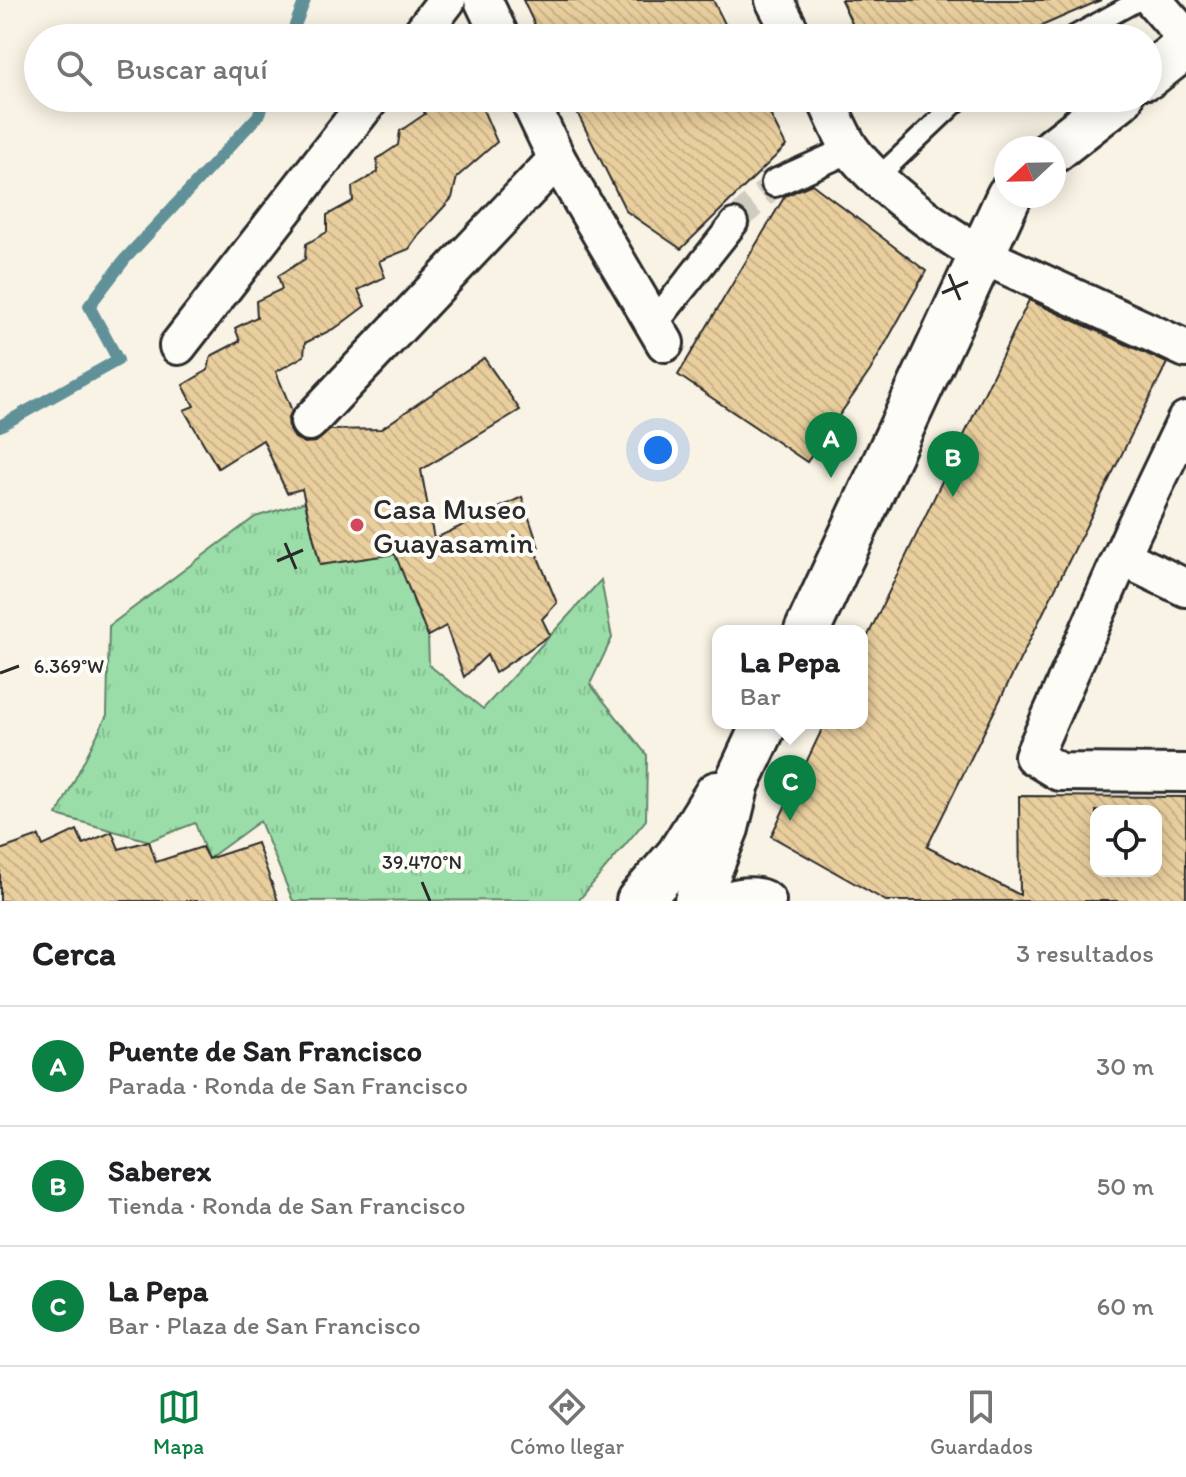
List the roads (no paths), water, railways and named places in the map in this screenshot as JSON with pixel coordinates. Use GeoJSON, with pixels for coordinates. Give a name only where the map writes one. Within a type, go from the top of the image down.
{"type":"FeatureCollection","features":[{"type":"Feature","properties":{"kind":"main road"},"geometry":{"type":"LineString","coordinates":[[1162,65],[1186,46]]}},
{"type":"Feature","properties":{"kind":"main road"},"geometry":{"type":"LineString","coordinates":[[1066,141],[1102,112]]}},
{"type":"Feature","properties":{"kind":"main road"},"geometry":{"type":"LineString","coordinates":[[810,625],[1004,208]]}},
{"type":"Feature","properties":{"kind":"main road"},"geometry":{"type":"LineString","coordinates":[[697,901],[726,828],[737,783],[762,729]]}},
{"type":"Feature","properties":{"kind":"main road"},"geometry":{"type":"LineString","coordinates":[[639,901],[679,855],[717,794],[737,783]]}},
{"type":"Feature","properties":{"kind":"street"},"geometry":{"type":"LineString","coordinates":[[429,24],[447,0]]}},
{"type":"Feature","properties":{"kind":"street"},"geometry":{"type":"LineString","coordinates":[[483,0],[494,24]]}},
{"type":"Feature","properties":{"kind":"street"},"geometry":{"type":"LineString","coordinates":[[774,0],[787,24]]}},
{"type":"Feature","properties":{"kind":"street"},"geometry":{"type":"LineString","coordinates":[[1153,0],[1186,38]]}},
{"type":"Feature","properties":{"kind":"street"},"geometry":{"type":"LineString","coordinates":[[178,346],[360,112]]}},
{"type":"Feature","properties":{"kind":"street"},"geometry":{"type":"LineString","coordinates":[[535,112],[557,159],[660,334],[734,223]]}},
{"type":"Feature","properties":{"kind":"street"},"geometry":{"type":"LineString","coordinates":[[832,112],[851,149],[878,177],[953,238],[982,255],[1186,349]]}},
{"type":"Feature","properties":{"kind":"street"},"geometry":{"type":"LineString","coordinates":[[775,183],[851,149]]}},
{"type":"Feature","properties":{"kind":"street"},"geometry":{"type":"LineString","coordinates":[[309,422],[557,159]]}},
{"type":"Feature","properties":{"kind":"street"},"geometry":{"type":"LineString","coordinates":[[1186,420],[1033,756],[1059,772],[1186,773]]}},
{"type":"Feature","properties":{"kind":"street"},"geometry":{"type":"LineString","coordinates":[[1122,557],[1186,588]]}},
{"type":"Feature","properties":{"kind":"street"},"geometry":{"type":"LineString","coordinates":[[721,901],[741,897],[761,897],[767,901]]}},
{"type":"Feature","properties":{"kind":"lane"},"geometry":{"type":"LineString","coordinates":[[1095,24],[1139,0]]}},
{"type":"Feature","properties":{"kind":"lane"},"geometry":{"type":"LineString","coordinates":[[878,177],[946,112]]}},
{"type":"Feature","properties":{"kind":"waterway"},"geometry":{"type":"LineString","coordinates":[[296,24],[305,0]]}},
{"type":"Feature","properties":{"kind":"waterway"},"geometry":{"type":"LineString","coordinates":[[0,426],[118,360],[89,306],[125,259],[260,112]]}},
{"type":"Feature","properties":{"kind":"tunnel"},"geometry":{"type":"LineString","coordinates":[[734,223],[775,183]]}},
{"type":"Feature","properties":{"kind":"place","name":"Puente de San Francisco"},"geometry":{"type":"Point","coordinates":[831,478]}},
{"type":"Feature","properties":{"kind":"place","name":"Saberex"},"geometry":{"type":"Point","coordinates":[953,497]}},
{"type":"Feature","properties":{"kind":"place","name":"Casa Museo Guayasamin"},"geometry":{"type":"Point","coordinates":[357,525]}},
{"type":"Feature","properties":{"kind":"place","name":"La Pepa"},"geometry":{"type":"Point","coordinates":[790,821]}}]}
